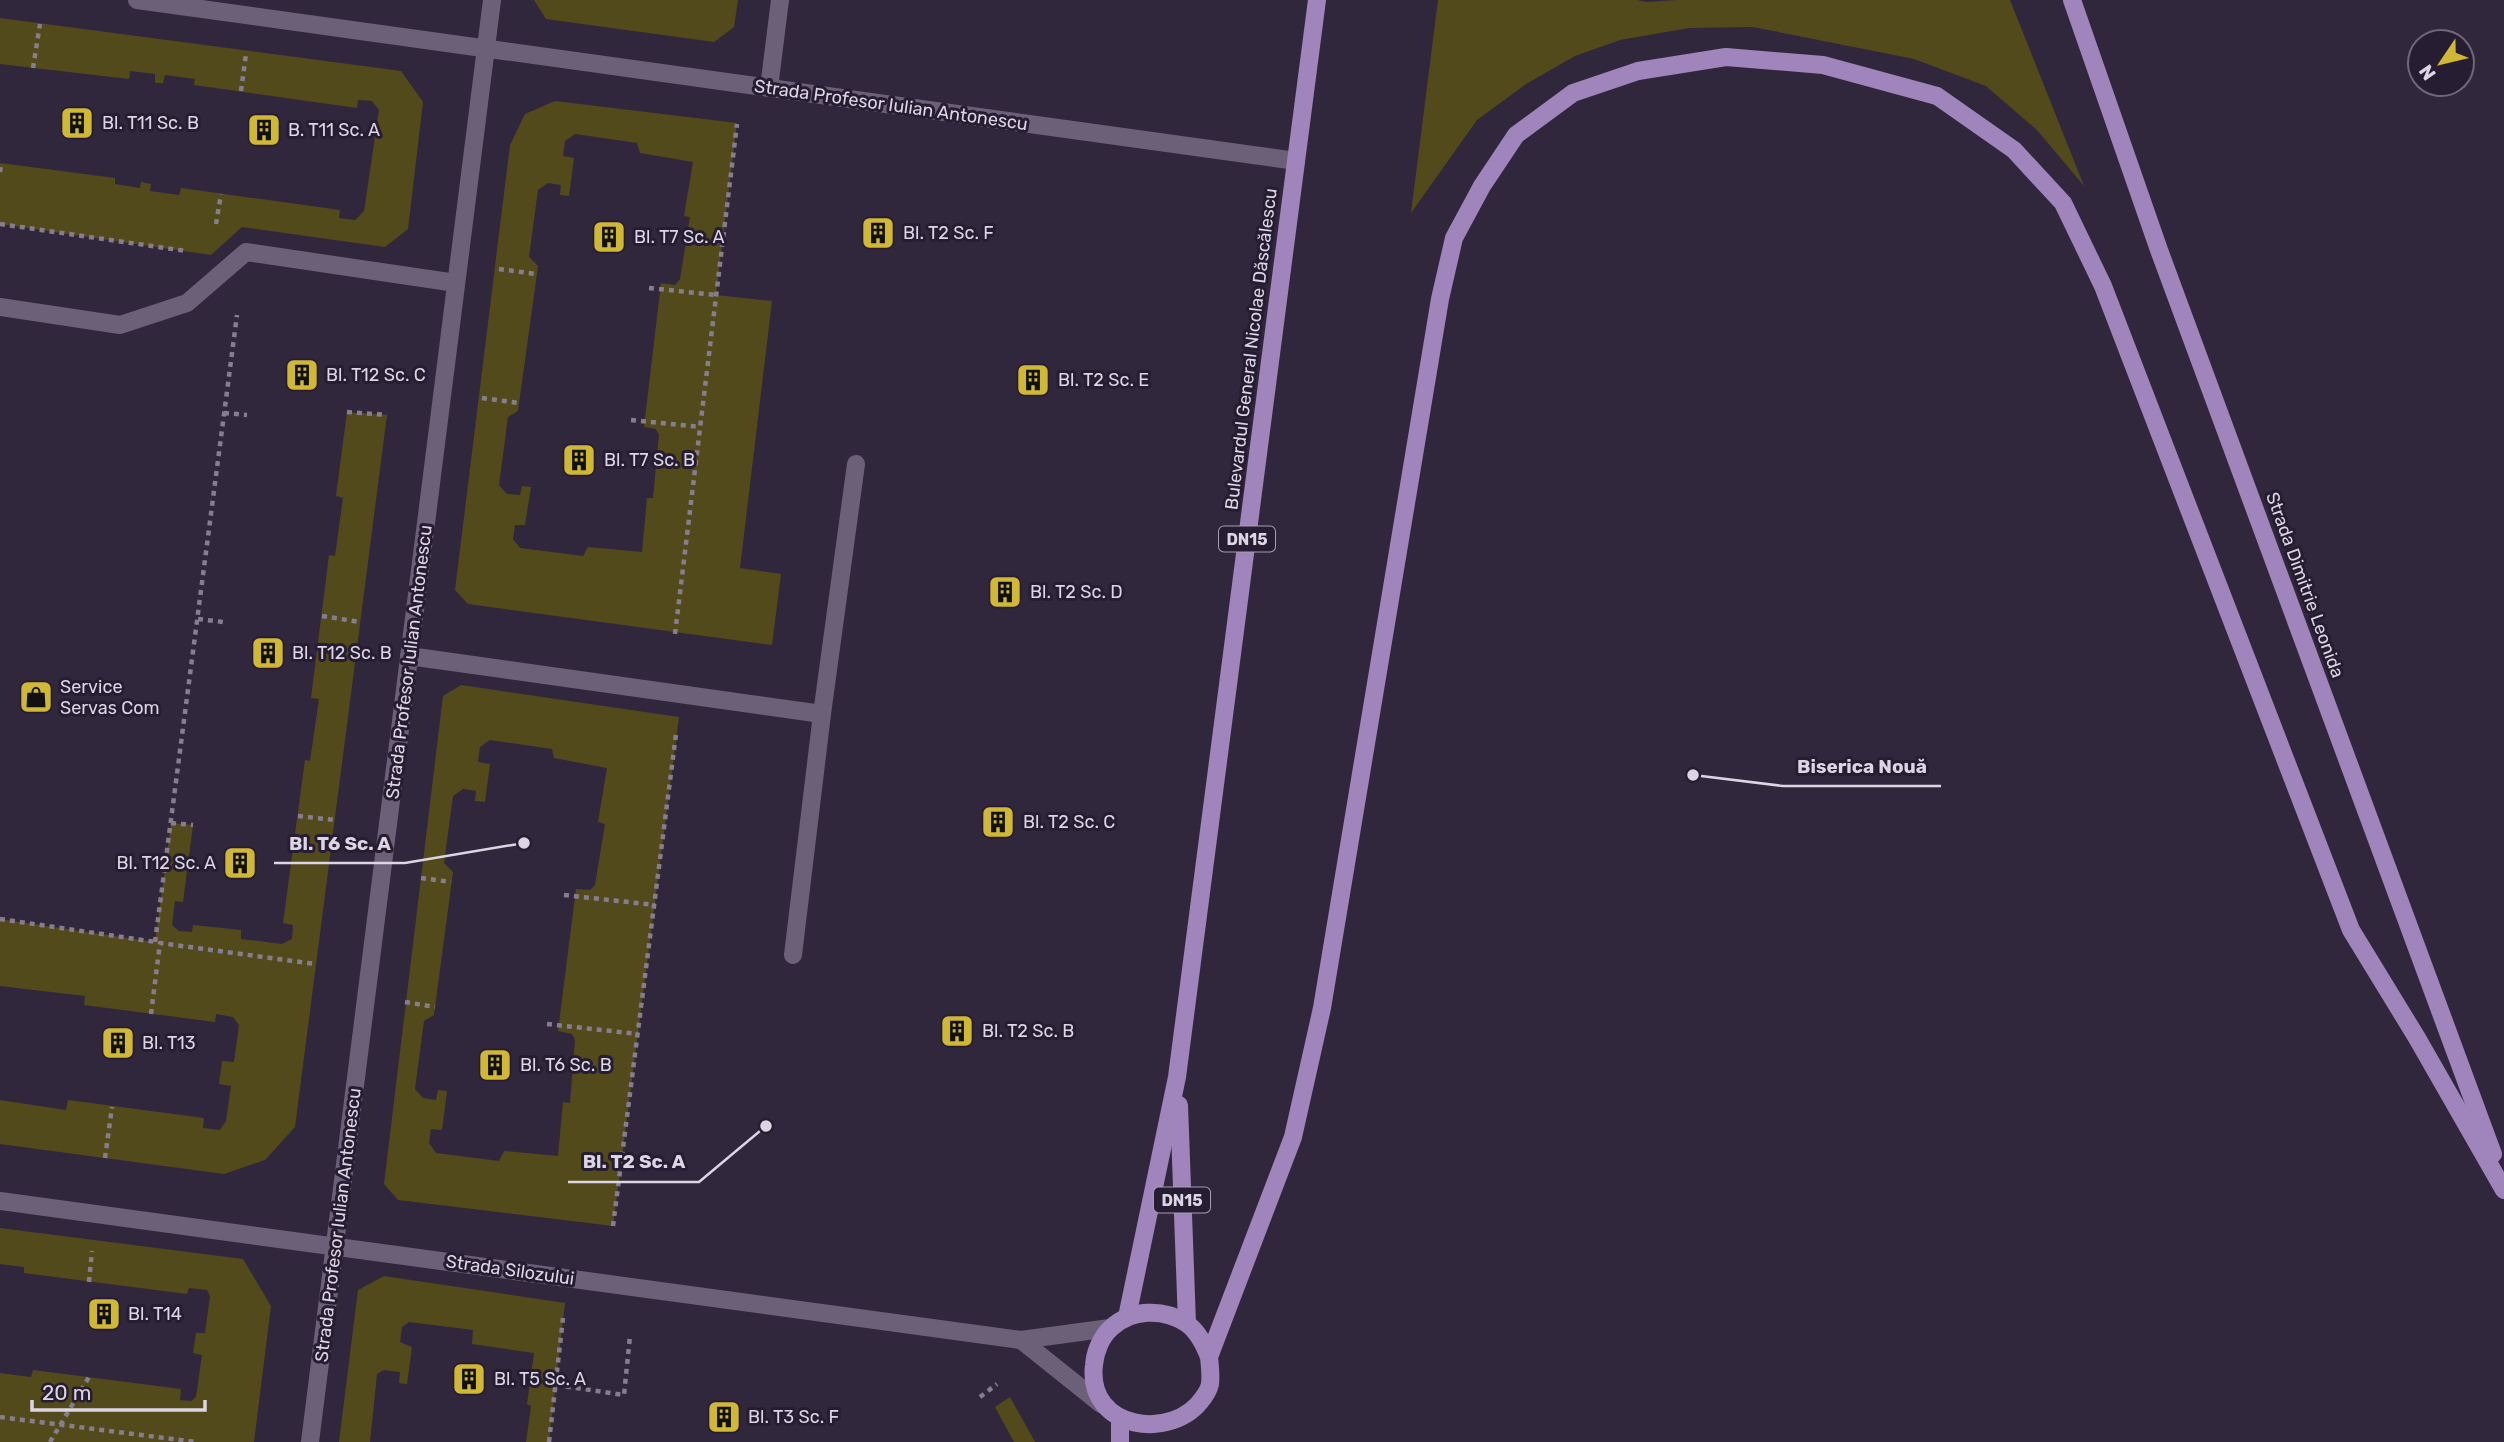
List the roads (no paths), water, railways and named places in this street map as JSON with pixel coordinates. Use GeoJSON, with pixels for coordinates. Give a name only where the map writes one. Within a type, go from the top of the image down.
{"type":"FeatureCollection","features":[{"type":"Feature","properties":{"kind":"main road","name":"Bulevardul General Nicolae Dăscălescu"},"geometry":{"type":"LineString","coordinates":[[1127,1317],[1177,1077],[1317,0]]}},
{"type":"Feature","properties":{"kind":"main road","name":"Strada Dimitrie Leonida"},"geometry":{"type":"LineString","coordinates":[[2072,0],[2164,263],[2504,1184]]}},
{"type":"Feature","properties":{"kind":"main road"},"geometry":{"type":"LineString","coordinates":[[1209,1357],[1293,1138],[1322,1008],[1440,299],[1454,238],[1482,186],[1516,135],[1573,93],[1638,71],[1726,57],[1823,65],[1937,96],[2014,150],[2063,203],[2108,299],[2351,930],[2417,1038],[2504,1190]]}},
{"type":"Feature","properties":{"kind":"main road","name":"Bulevardul General Nicolae Dăscălescu"},"geometry":{"type":"LineString","coordinates":[[1177,1077],[1187,1323]]}},
{"type":"Feature","properties":{"kind":"main road"},"geometry":{"type":"LineString","coordinates":[[1147,1312],[1168,1314],[1187,1323],[1201,1338],[1209,1357],[1210,1385],[1197,1410],[1173,1434],[1147,1432],[1120,1424],[1101,1404],[1092,1378],[1095,1351],[1110,1328],[1127,1317],[1147,1312]]}},
{"type":"Feature","properties":{"kind":"main road"},"geometry":{"type":"LineString","coordinates":[[1119,1442],[1120,1424]]}},
{"type":"Feature","properties":{"kind":"street","name":"Strada Profesor Iulian Antonescu"},"geometry":{"type":"LineString","coordinates":[[137,0],[1296,161]]}},
{"type":"Feature","properties":{"kind":"street","name":"Strada Profesor Iulian Antonescu"},"geometry":{"type":"LineString","coordinates":[[310,1442],[492,0]]}},
{"type":"Feature","properties":{"kind":"street"},"geometry":{"type":"LineString","coordinates":[[769,88],[780,0]]}},
{"type":"Feature","properties":{"kind":"street"},"geometry":{"type":"LineString","coordinates":[[0,307],[120,325],[187,303],[246,252],[456,283]]}},
{"type":"Feature","properties":{"kind":"street"},"geometry":{"type":"LineString","coordinates":[[793,955],[856,464]]}},
{"type":"Feature","properties":{"kind":"street"},"geometry":{"type":"LineString","coordinates":[[409,656],[822,714]]}},
{"type":"Feature","properties":{"kind":"street","name":"Strada Silozului"},"geometry":{"type":"LineString","coordinates":[[0,1201],[1021,1340],[1110,1328]]}},
{"type":"Feature","properties":{"kind":"street"},"geometry":{"type":"LineString","coordinates":[[1021,1340],[1101,1404]]}},
{"type":"Feature","properties":{"kind":"place","name":"Bl. T11 Sc. B"},"geometry":{"type":"Point","coordinates":[77,123]}},
{"type":"Feature","properties":{"kind":"place","name":"B. T11 Sc. A"},"geometry":{"type":"Point","coordinates":[264,130]}},
{"type":"Feature","properties":{"kind":"place","name":"Bl. T2 Sc. F"},"geometry":{"type":"Point","coordinates":[878,233]}},
{"type":"Feature","properties":{"kind":"place","name":"Bl. T7 Sc. A"},"geometry":{"type":"Point","coordinates":[609,237]}},
{"type":"Feature","properties":{"kind":"place","name":"Bl. T12 Sc. C"},"geometry":{"type":"Point","coordinates":[302,375]}},
{"type":"Feature","properties":{"kind":"place","name":"Bl. T2 Sc. E"},"geometry":{"type":"Point","coordinates":[1033,380]}},
{"type":"Feature","properties":{"kind":"place","name":"Bl. T7 Sc. B"},"geometry":{"type":"Point","coordinates":[579,460]}},
{"type":"Feature","properties":{"kind":"place","name":"Bl. T2 Sc. D"},"geometry":{"type":"Point","coordinates":[1005,592]}},
{"type":"Feature","properties":{"kind":"place","name":"Bl. T12 Sc. B"},"geometry":{"type":"Point","coordinates":[268,653]}},
{"type":"Feature","properties":{"kind":"place","name":"Service Servas Com"},"geometry":{"type":"Point","coordinates":[36,697]}},
{"type":"Feature","properties":{"kind":"place","name":"Biserica Nouă"},"geometry":{"type":"Point","coordinates":[1693,775]}},
{"type":"Feature","properties":{"kind":"place","name":"Bl. T2 Sc. C"},"geometry":{"type":"Point","coordinates":[998,822]}},
{"type":"Feature","properties":{"kind":"place","name":"Bl. T6 Sc. A"},"geometry":{"type":"Point","coordinates":[524,843]}},
{"type":"Feature","properties":{"kind":"place","name":"Bl. T12 Sc. A"},"geometry":{"type":"Point","coordinates":[240,863]}},
{"type":"Feature","properties":{"kind":"place","name":"Bl. T2 Sc. B"},"geometry":{"type":"Point","coordinates":[957,1031]}},
{"type":"Feature","properties":{"kind":"place","name":"Bl. T13"},"geometry":{"type":"Point","coordinates":[118,1043]}},
{"type":"Feature","properties":{"kind":"place","name":"Bl. T6 Sc. B"},"geometry":{"type":"Point","coordinates":[495,1065]}},
{"type":"Feature","properties":{"kind":"place","name":"Bl. T2 Sc. A"},"geometry":{"type":"Point","coordinates":[766,1126]}},
{"type":"Feature","properties":{"kind":"place","name":"Bl. T14"},"geometry":{"type":"Point","coordinates":[104,1314]}},
{"type":"Feature","properties":{"kind":"place","name":"Bl. T5 Sc. A"},"geometry":{"type":"Point","coordinates":[469,1379]}},
{"type":"Feature","properties":{"kind":"place","name":"Bl. T3 Sc. F"},"geometry":{"type":"Point","coordinates":[724,1417]}}]}
